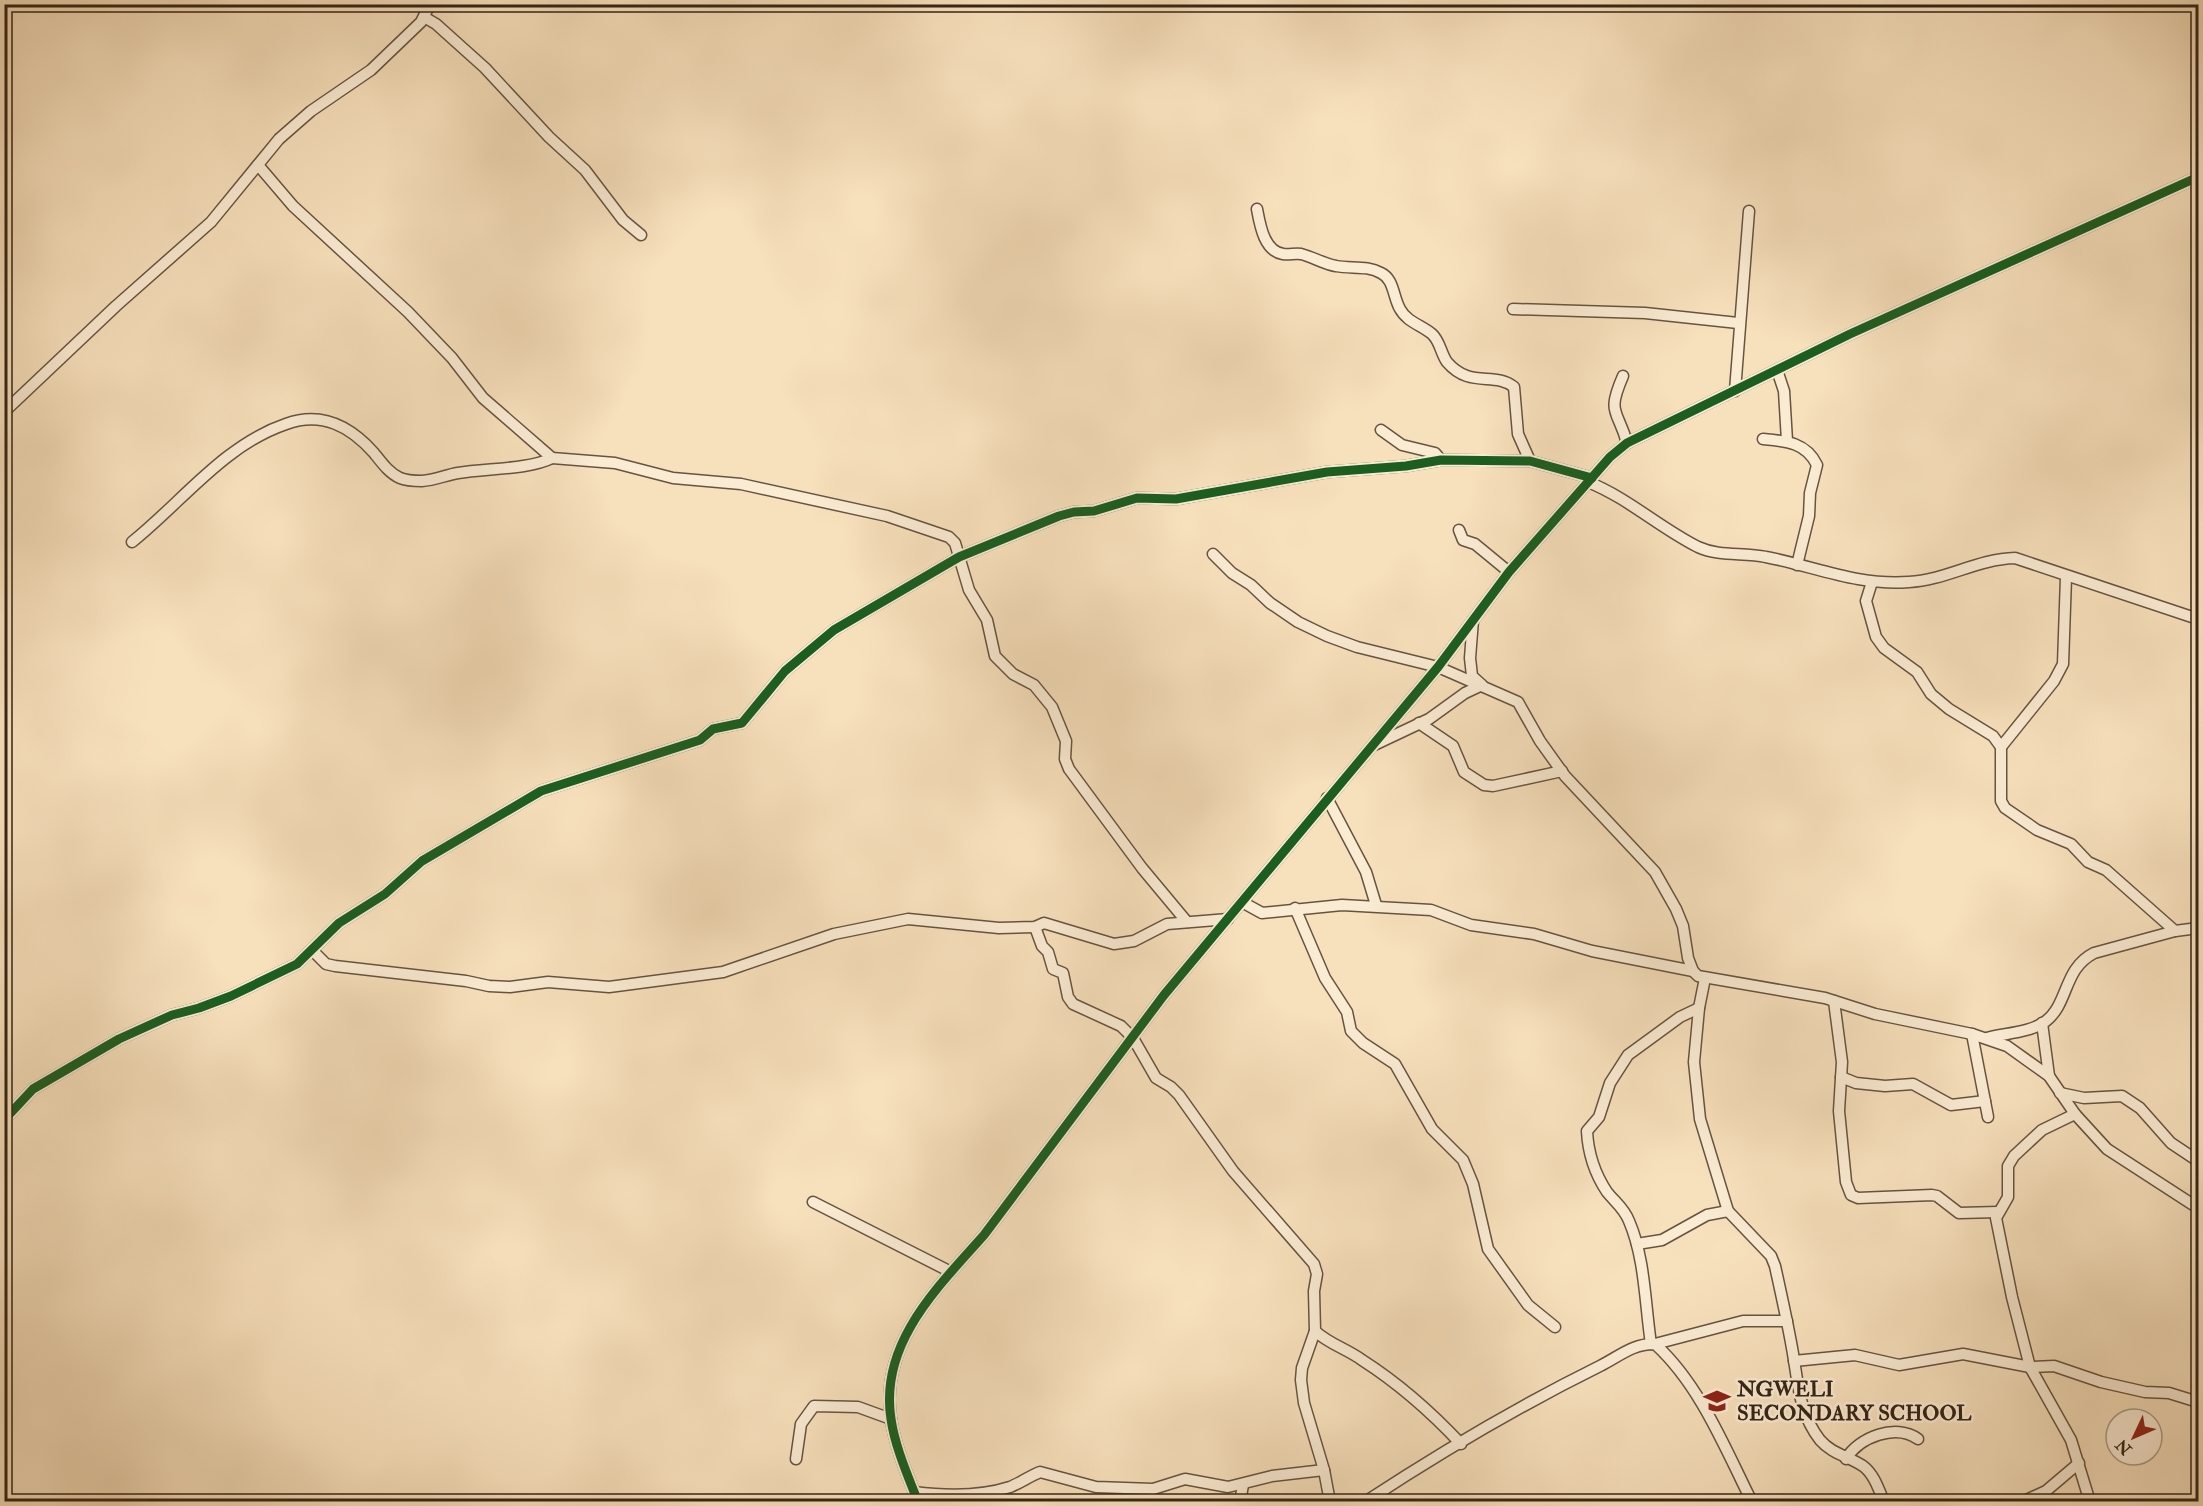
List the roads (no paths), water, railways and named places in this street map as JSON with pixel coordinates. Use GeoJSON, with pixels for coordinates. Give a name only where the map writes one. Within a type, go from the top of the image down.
{"type":"FeatureCollection","features":[{"type":"Feature","properties":{"kind":"street"},"geometry":{"type":"LineString","coordinates":[[4,412],[116,306],[211,222],[297,122],[370,70],[424,17],[430,4]]}},
{"type":"Feature","properties":{"kind":"street"},"geometry":{"type":"LineString","coordinates":[[424,17],[436,24],[485,68],[549,137],[585,170],[616,212],[640,236]]}},
{"type":"Feature","properties":{"kind":"street"},"geometry":{"type":"LineString","coordinates":[[258,165],[293,206],[408,312],[452,358],[483,398],[552,459]]}},
{"type":"Feature","properties":{"kind":"street"},"geometry":{"type":"LineString","coordinates":[[1324,1470],[1272,1476],[1243,1485],[1222,1487],[1185,1479],[1153,1489],[1096,1487],[1040,1472],[1011,1486],[962,1498],[916,1497],[891,1419],[892,1370],[901,1342],[951,1272],[984,1235],[1133,1038],[1228,918],[1438,667],[1509,572],[1590,480],[1627,443],[1777,370],[2199,177]]}},
{"type":"Feature","properties":{"kind":"street"},"geometry":{"type":"LineString","coordinates":[[1257,209],[1264,236],[1272,249],[1285,255],[1303,255],[1338,267],[1368,268],[1384,274],[1400,309],[1412,323],[1434,335],[1446,361],[1460,373],[1474,380],[1498,380],[1514,387],[1518,435],[1530,461]]}},
{"type":"Feature","properties":{"kind":"street"},"geometry":{"type":"LineString","coordinates":[[1735,391],[1738,323],[1749,211]]}},
{"type":"Feature","properties":{"kind":"street"},"geometry":{"type":"LineString","coordinates":[[1513,309],[1645,313],[1738,323]]}},
{"type":"Feature","properties":{"kind":"street"},"geometry":{"type":"LineString","coordinates":[[1777,370],[1784,391],[1788,441]]}},
{"type":"Feature","properties":{"kind":"street"},"geometry":{"type":"LineString","coordinates":[[1623,376],[1614,396],[1614,408],[1627,443]]}},
{"type":"Feature","properties":{"kind":"street"},"geometry":{"type":"LineString","coordinates":[[132,542],[173,503],[237,451],[267,431],[311,418],[328,420],[347,428],[392,474],[407,480],[434,480],[456,473],[538,463],[552,459],[615,463],[673,478],[723,481],[887,516],[949,537],[955,543],[969,590],[987,620],[996,656],[1013,674],[1034,685],[1044,696],[1065,741],[1065,759],[1069,769],[1142,868],[1187,922]]}},
{"type":"Feature","properties":{"kind":"street"},"geometry":{"type":"LineString","coordinates":[[1381,430],[1402,445],[1435,453],[1441,460]]}},
{"type":"Feature","properties":{"kind":"street"},"geometry":{"type":"LineString","coordinates":[[1763,439],[1788,441],[1804,448],[1817,465],[1810,493],[1809,516],[1797,566]]}},
{"type":"Feature","properties":{"kind":"street"},"geometry":{"type":"LineString","coordinates":[[4,1120],[33,1089],[119,1039],[172,1015],[231,996],[297,964],[339,923],[385,894],[422,861],[540,791],[700,740],[713,729],[742,723],[785,671],[834,630],[959,557],[1041,522],[1074,512],[1101,509],[1137,498],[1176,499],[1328,472],[1406,466],[1441,460],[1530,461],[1590,480],[1705,550],[1764,556],[1797,566],[1872,582],[1926,580],[1983,561],[2015,558],[2066,577],[2140,597],[2199,619]]}},
{"type":"Feature","properties":{"kind":"street"},"geometry":{"type":"LineString","coordinates":[[1459,530],[1462,540],[1474,544],[1509,572]]}},
{"type":"Feature","properties":{"kind":"street"},"geometry":{"type":"LineString","coordinates":[[1213,554],[1232,573],[1298,622],[1357,647],[1438,667],[1518,702],[1540,741],[1562,771],[1655,872],[1683,926],[1693,971]]}},
{"type":"Feature","properties":{"kind":"street"},"geometry":{"type":"LineString","coordinates":[[2001,747],[2054,681],[2063,664],[2066,577]]}},
{"type":"Feature","properties":{"kind":"street"},"geometry":{"type":"LineString","coordinates":[[1872,582],[1866,601],[1876,637],[1884,648],[1917,672],[1936,698],[1993,736],[2001,747],[2001,801],[2005,808],[2037,830],[2075,847],[2088,862],[2106,870],[2175,931]]}},
{"type":"Feature","properties":{"kind":"street"},"geometry":{"type":"LineString","coordinates":[[1473,620],[1470,658],[1472,676],[1482,685]]}},
{"type":"Feature","properties":{"kind":"street"},"geometry":{"type":"LineString","coordinates":[[1369,748],[1419,723],[1482,685]]}},
{"type":"Feature","properties":{"kind":"street"},"geometry":{"type":"LineString","coordinates":[[1419,723],[1454,746],[1462,769],[1484,785],[1493,786],[1562,771]]}},
{"type":"Feature","properties":{"kind":"street"},"geometry":{"type":"LineString","coordinates":[[1327,798],[1366,872],[1376,905]]}},
{"type":"Feature","properties":{"kind":"street"},"geometry":{"type":"LineString","coordinates":[[1242,902],[1262,914],[1295,908],[1376,905],[1431,910],[1471,925],[1533,934],[1592,951],[1693,971],[1705,978],[1798,992],[1886,1017],[1987,1038],[2007,1046],[2049,1076],[2075,1114],[2107,1149],[2199,1208]]}},
{"type":"Feature","properties":{"kind":"street"},"geometry":{"type":"LineString","coordinates":[[1295,908],[1325,978],[1347,1012],[1351,1031],[1363,1043],[1395,1064],[1432,1129],[1463,1160],[1473,1184],[1488,1249],[1528,1305],[1556,1327]]}},
{"type":"Feature","properties":{"kind":"street"},"geometry":{"type":"LineString","coordinates":[[312,950],[327,964],[335,966],[466,981],[489,986],[510,987],[548,982],[609,987],[723,972],[834,934],[908,919],[999,928],[1035,927],[1044,923],[1114,944],[1134,942],[1159,926],[1228,918]]}},
{"type":"Feature","properties":{"kind":"street"},"geometry":{"type":"LineString","coordinates":[[1035,927],[1042,946],[1048,952],[1053,969],[1063,973],[1068,997],[1073,1004],[1116,1023],[1133,1038],[1156,1078],[1179,1095],[1233,1171],[1314,1264],[1315,1331],[1302,1368],[1301,1380],[1310,1429],[1324,1470],[1330,1502]]}},
{"type":"Feature","properties":{"kind":"street"},"geometry":{"type":"LineString","coordinates":[[1987,1038],[2033,1028],[2051,1016],[2082,960],[2094,953],[2175,931],[2199,928]]}},
{"type":"Feature","properties":{"kind":"street"},"geometry":{"type":"LineString","coordinates":[[1705,978],[1699,1008],[1694,1062],[1700,1119],[1728,1211],[1771,1256],[1787,1321],[1797,1391],[1805,1414],[1820,1439],[1834,1453],[1863,1467],[1872,1476],[1884,1502]]}},
{"type":"Feature","properties":{"kind":"street"},"geometry":{"type":"LineString","coordinates":[[1834,1001],[1839,1025],[1841,1077],[1839,1111],[1846,1182],[1851,1195],[1858,1198],[1932,1195],[1937,1196],[1959,1213],[1998,1212]]}},
{"type":"Feature","properties":{"kind":"street"},"geometry":{"type":"LineString","coordinates":[[1699,1008],[1680,1017],[1628,1055],[1610,1083],[1599,1117],[1587,1131],[1588,1148],[1608,1193],[1620,1204],[1628,1218],[1637,1244],[1653,1344],[1679,1368],[1720,1438],[1752,1502]]}},
{"type":"Feature","properties":{"kind":"street"},"geometry":{"type":"LineString","coordinates":[[2042,1023],[2049,1076]]}},
{"type":"Feature","properties":{"kind":"street"},"geometry":{"type":"LineString","coordinates":[[1972,1034],[1988,1117]]}},
{"type":"Feature","properties":{"kind":"street"},"geometry":{"type":"LineString","coordinates":[[1841,1077],[1856,1083],[1885,1086],[1913,1084],[1951,1105],[1985,1101]]}},
{"type":"Feature","properties":{"kind":"street"},"geometry":{"type":"LineString","coordinates":[[2060,1093],[2084,1098],[2122,1096],[2140,1108],[2171,1143],[2199,1161]]}},
{"type":"Feature","properties":{"kind":"street"},"geometry":{"type":"LineString","coordinates":[[2075,1114],[2042,1130],[2014,1156],[2008,1166],[2008,1197],[1996,1218],[2012,1297],[2030,1367],[2071,1440],[2090,1502]]}},
{"type":"Feature","properties":{"kind":"street"},"geometry":{"type":"LineString","coordinates":[[813,1202],[951,1272]]}},
{"type":"Feature","properties":{"kind":"street"},"geometry":{"type":"LineString","coordinates":[[1637,1244],[1662,1240],[1707,1215],[1728,1211]]}},
{"type":"Feature","properties":{"kind":"street"},"geometry":{"type":"LineString","coordinates":[[1365,1502],[1544,1394],[1633,1347],[1743,1321],[1787,1321]]}},
{"type":"Feature","properties":{"kind":"street"},"geometry":{"type":"LineString","coordinates":[[1315,1331],[1334,1345],[1361,1359],[1391,1381],[1461,1444]]}},
{"type":"Feature","properties":{"kind":"street"},"geometry":{"type":"LineString","coordinates":[[1794,1361],[1856,1355],[1899,1365],[1963,1354],[2030,1367],[2054,1366],[2101,1382],[2145,1392],[2169,1393],[2199,1402]]}},
{"type":"Feature","properties":{"kind":"street"},"geometry":{"type":"LineString","coordinates":[[796,1459],[801,1424],[814,1406],[858,1407],[891,1419]]}},
{"type":"Feature","properties":{"kind":"street"},"geometry":{"type":"LineString","coordinates":[[1846,1459],[1854,1449],[1873,1436],[1905,1432],[1918,1439]]}},
{"type":"Feature","properties":{"kind":"street"},"geometry":{"type":"LineString","coordinates":[[2022,1502],[2046,1491],[2079,1463]]}},
{"type":"Feature","properties":{"kind":"street"},"geometry":{"type":"LineString","coordinates":[[1240,1502],[1243,1485]]}},
{"type":"Feature","properties":{"kind":"place","name":"NGWELI SECONDARY SCHOOL"},"geometry":{"type":"Point","coordinates":[1717,1401]}}]}
